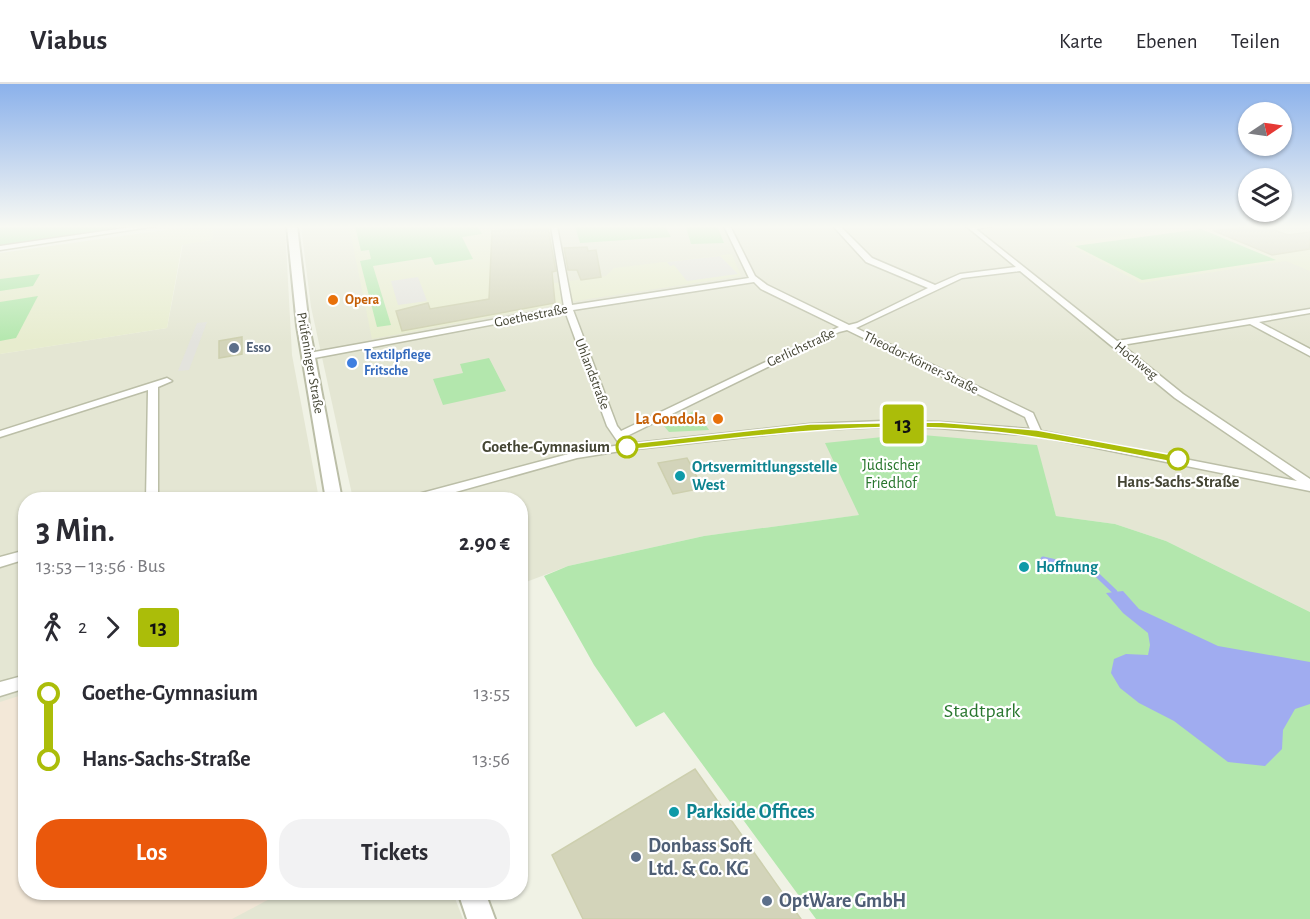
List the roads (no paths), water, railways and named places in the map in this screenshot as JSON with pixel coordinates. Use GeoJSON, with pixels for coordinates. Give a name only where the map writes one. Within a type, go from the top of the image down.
{"type":"FeatureCollection","features":[{"type":"Feature","properties":{"kind":"street","name":"Prüfeninger Straße"},"geometry":{"type":"LineString","coordinates":[[297,265],[309,356],[333,492]]}},
{"type":"Feature","properties":{"kind":"street","name":"Uhlandstraße"},"geometry":{"type":"LineString","coordinates":[[561,265],[569,309],[604,406],[627,447]]}},
{"type":"Feature","properties":{"kind":"street"},"geometry":{"type":"LineString","coordinates":[[746,265],[754,280]]}},
{"type":"Feature","properties":{"kind":"street"},"geometry":{"type":"LineString","coordinates":[[881,265],[934,288]]}},
{"type":"Feature","properties":{"kind":"street","name":"Hochweg"},"geometry":{"type":"LineString","coordinates":[[1017,265],[1179,396],[1310,486]]}},
{"type":"Feature","properties":{"kind":"street","name":"Gerlichstraße"},"geometry":{"type":"LineString","coordinates":[[619,436],[836,330],[860,325],[934,288],[974,273],[1022,269]]}},
{"type":"Feature","properties":{"kind":"street","name":"Goethestraße"},"geometry":{"type":"LineString","coordinates":[[309,356],[569,309],[754,280]]}},
{"type":"Feature","properties":{"kind":"street","name":"Theodor-Körner-Straße"},"geometry":{"type":"LineString","coordinates":[[754,280],[764,287],[1029,415],[1037,433]]}},
{"type":"Feature","properties":{"kind":"street"},"geometry":{"type":"LineString","coordinates":[[1115,344],[1310,311]]}},
{"type":"Feature","properties":{"kind":"street"},"geometry":{"type":"LineString","coordinates":[[1251,321],[1310,352]]}},
{"type":"Feature","properties":{"kind":"street"},"geometry":{"type":"LineString","coordinates":[[0,434],[167,381]]}},
{"type":"Feature","properties":{"kind":"street"},"geometry":{"type":"LineString","coordinates":[[152,492],[153,386]]}},
{"type":"Feature","properties":{"kind":"street"},"geometry":{"type":"LineString","coordinates":[[441,492],[576,456],[627,447],[840,425],[939,425],[1037,433],[1310,486]]}},
{"type":"Feature","properties":{"kind":"street"},"geometry":{"type":"LineString","coordinates":[[0,562],[18,556]]}},
{"type":"Feature","properties":{"kind":"street"},"geometry":{"type":"LineString","coordinates":[[0,689],[18,683]]}},
{"type":"Feature","properties":{"kind":"street"},"geometry":{"type":"LineString","coordinates":[[474,900],[481,919]]}},
{"type":"Feature","properties":{"kind":"water"},"geometry":{"type":"Polygon","coordinates":[[[1123,591],[1139,609],[1218,646],[1310,662],[1310,704],[1295,709],[1283,730],[1282,749],[1265,766],[1228,762],[1174,721],[1139,703],[1120,688],[1111,673],[1114,659],[1126,654],[1148,655],[1150,645],[1148,633],[1123,613],[1106,593],[1123,591]]]}},
{"type":"Feature","properties":{"kind":"waterway"},"geometry":{"type":"LineString","coordinates":[[1043,559],[1092,570],[1115,592]]}},
{"type":"Feature","properties":{"kind":"place","name":"Opera"},"geometry":{"type":"Point","coordinates":[333,300]}},
{"type":"Feature","properties":{"kind":"place","name":"Esso"},"geometry":{"type":"Point","coordinates":[234,348]}},
{"type":"Feature","properties":{"kind":"place","name":"Textilpflege Fritsche"},"geometry":{"type":"Point","coordinates":[352,363]}},
{"type":"Feature","properties":{"kind":"place","name":"La Gondola"},"geometry":{"type":"Point","coordinates":[718,419]}},
{"type":"Feature","properties":{"kind":"place","name":"Goethe-Gymnasium"},"geometry":{"type":"Point","coordinates":[627,447]}},
{"type":"Feature","properties":{"kind":"place","name":"Hans-Sachs-Straße"},"geometry":{"type":"Point","coordinates":[1178,459]}},
{"type":"Feature","properties":{"kind":"place","name":"Ortsvermittlungsstelle West"},"geometry":{"type":"Point","coordinates":[680,476]}},
{"type":"Feature","properties":{"kind":"place","name":"Hoffnung"},"geometry":{"type":"Point","coordinates":[1024,567]}},
{"type":"Feature","properties":{"kind":"place","name":"Parkside Offices"},"geometry":{"type":"Point","coordinates":[674,812]}},
{"type":"Feature","properties":{"kind":"place","name":"Donbass Soft Ltd. & Co. KG"},"geometry":{"type":"Point","coordinates":[636,857]}},
{"type":"Feature","properties":{"kind":"place","name":"OptWare GmbH"},"geometry":{"type":"Point","coordinates":[767,901]}},
{"type":"Feature","properties":{"kind":"park label","name":"Jüdischer Friedhof"},"geometry":{"type":"Point","coordinates":[891,474]}},
{"type":"Feature","properties":{"kind":"park label","name":"Stadtpark"},"geometry":{"type":"Point","coordinates":[982,711]}}]}
